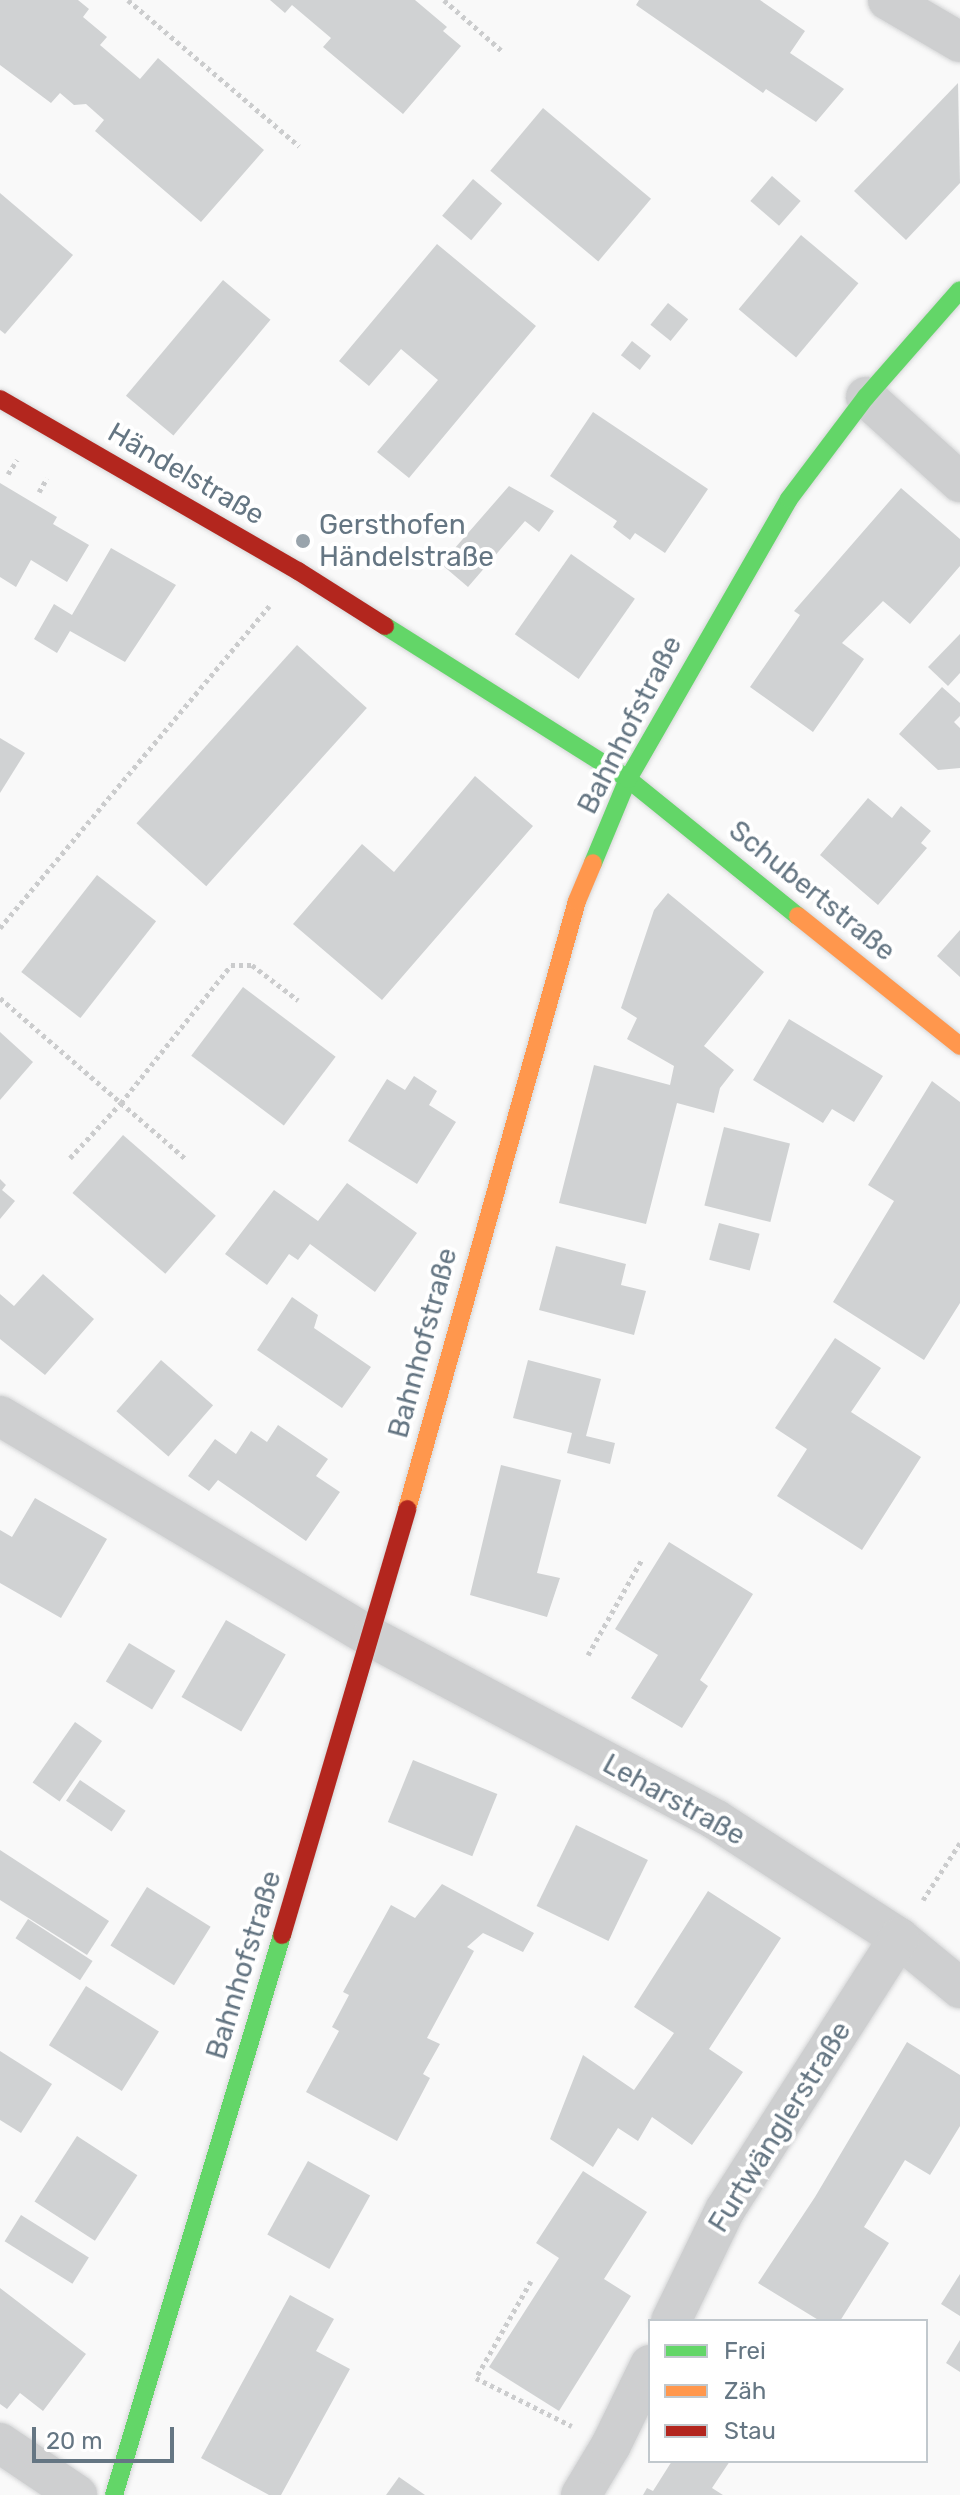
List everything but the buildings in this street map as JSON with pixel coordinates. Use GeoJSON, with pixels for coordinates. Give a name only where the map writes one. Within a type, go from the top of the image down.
{"type":"FeatureCollection","features":[{"type":"Feature","properties":{"kind":"main road","name":"Bahnhofstraße"},"geometry":{"type":"LineString","coordinates":[[114,2495],[371,1637],[577,901],[628,779],[789,499],[866,397],[960,290]]}},
{"type":"Feature","properties":{"kind":"main road","name":"Händelstraße"},"geometry":{"type":"LineString","coordinates":[[0,399],[298,571],[628,779]]}},
{"type":"Feature","properties":{"kind":"main road","name":"Schubertstraße"},"geometry":{"type":"LineString","coordinates":[[628,779],[960,1046]]}},
{"type":"Feature","properties":{"kind":"street"},"geometry":{"type":"LineString","coordinates":[[888,0],[960,42]]}},
{"type":"Feature","properties":{"kind":"street"},"geometry":{"type":"LineString","coordinates":[[866,397],[960,482]]}},
{"type":"Feature","properties":{"kind":"street","name":"Leharstraße"},"geometry":{"type":"LineString","coordinates":[[0,1416],[371,1637],[716,1820],[899,1938],[960,1988]]}},
{"type":"Feature","properties":{"kind":"street","name":"Furtwänglerstraße"},"geometry":{"type":"LineString","coordinates":[[672,2319],[725,2210],[899,1938]]}},
{"type":"Feature","properties":{"kind":"street"},"geometry":{"type":"LineString","coordinates":[[581,2495],[611,2445],[648,2369]]}},
{"type":"Feature","properties":{"kind":"street"},"geometry":{"type":"LineString","coordinates":[[0,2443],[77,2495]]}},
{"type":"Feature","properties":{"kind":"path"},"geometry":{"type":"LineString","coordinates":[[128,0],[299,146]]}},
{"type":"Feature","properties":{"kind":"path"},"geometry":{"type":"LineString","coordinates":[[444,0],[501,50]]}},
{"type":"Feature","properties":{"kind":"path"},"geometry":{"type":"LineString","coordinates":[[0,928],[298,571]]}},
{"type":"Feature","properties":{"kind":"path"},"geometry":{"type":"LineString","coordinates":[[70,1158],[121,1103],[231,965],[252,965],[298,1000]]}},
{"type":"Feature","properties":{"kind":"path"},"geometry":{"type":"LineString","coordinates":[[0,998],[186,1159]]}},
{"type":"Feature","properties":{"kind":"path"},"geometry":{"type":"LineString","coordinates":[[588,1655],[642,1559]]}},
{"type":"Feature","properties":{"kind":"path"},"geometry":{"type":"LineString","coordinates":[[899,1938],[960,1843]]}},
{"type":"Feature","properties":{"kind":"path"},"geometry":{"type":"LineString","coordinates":[[531,2281],[476,2378],[611,2445]]}},
{"type":"Feature","properties":{"kind":"traffic: fast"},"geometry":{"type":"LineString","coordinates":[[593,863],[628,779],[789,499],[866,397],[960,290]]}},
{"type":"Feature","properties":{"kind":"traffic: fast"},"geometry":{"type":"LineString","coordinates":[[385,626],[628,779],[798,916]]}},
{"type":"Feature","properties":{"kind":"traffic: fast"},"geometry":{"type":"LineString","coordinates":[[114,2495],[282,1935]]}},
{"type":"Feature","properties":{"kind":"traffic: slow"},"geometry":{"type":"LineString","coordinates":[[407,1509],[577,901],[593,863]]}},
{"type":"Feature","properties":{"kind":"traffic: slow"},"geometry":{"type":"LineString","coordinates":[[798,916],[960,1046]]}},
{"type":"Feature","properties":{"kind":"traffic: jam"},"geometry":{"type":"LineString","coordinates":[[0,399],[298,571],[385,626]]}},
{"type":"Feature","properties":{"kind":"traffic: jam"},"geometry":{"type":"LineString","coordinates":[[282,1935],[407,1509]]}},
{"type":"Feature","properties":{"kind":"place","name":"Gersthofen Händelstraße"},"geometry":{"type":"Point","coordinates":[303,541]}}]}
